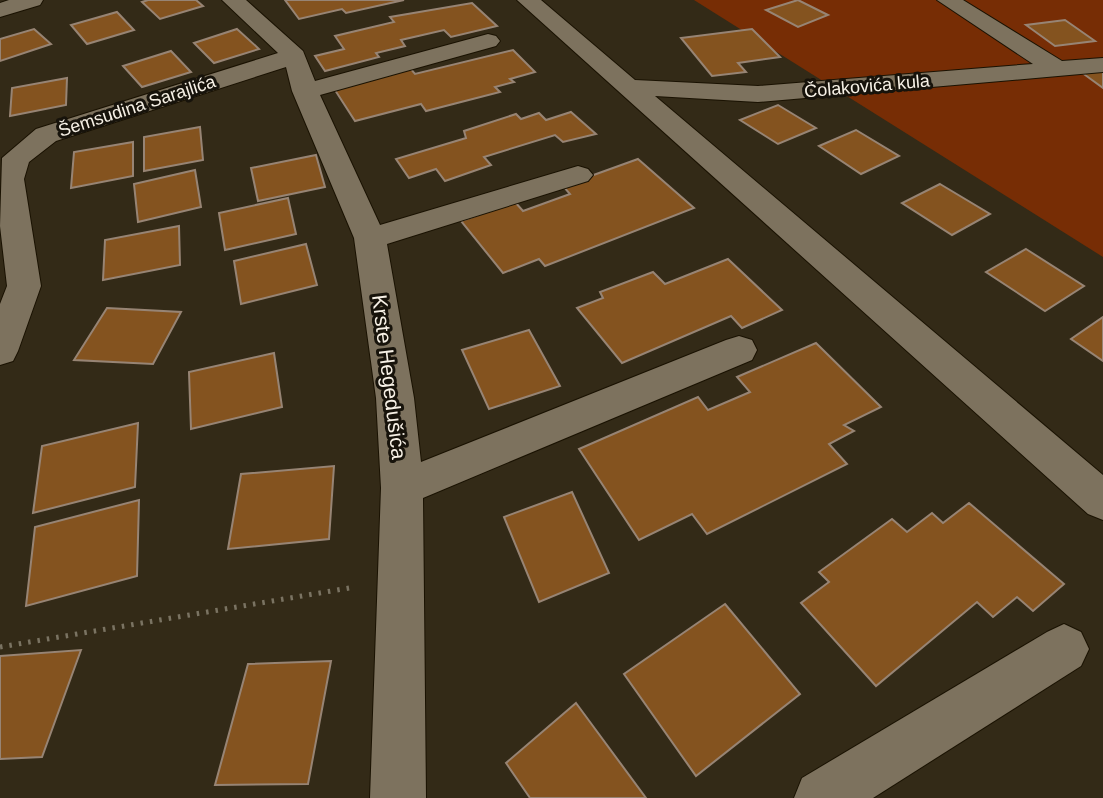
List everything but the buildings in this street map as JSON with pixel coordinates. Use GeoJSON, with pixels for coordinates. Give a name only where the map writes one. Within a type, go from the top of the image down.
{"type":"FeatureCollection","features":[{"type":"Feature","properties":{"kind":"street"},"geometry":{"type":"LineString","coordinates":[[0,10],[32,0]]}},
{"type":"Feature","properties":{"kind":"street"},"geometry":{"type":"LineString","coordinates":[[233,0],[295,56]]}},
{"type":"Feature","properties":{"kind":"street"},"geometry":{"type":"LineString","coordinates":[[528,0],[1103,501]]}},
{"type":"Feature","properties":{"kind":"street"},"geometry":{"type":"LineString","coordinates":[[948,0],[1058,69]]}},
{"type":"Feature","properties":{"kind":"street"},"geometry":{"type":"LineString","coordinates":[[305,91],[488,41]]}},
{"type":"Feature","properties":{"kind":"street","name":"Krste Hegedušića"},"geometry":{"type":"LineString","coordinates":[[295,56],[305,91],[370,238],[395,398],[402,488],[398,798]]}},
{"type":"Feature","properties":{"kind":"street","name":"Šemsudina Sarajlića"},"geometry":{"type":"LineString","coordinates":[[0,351],[24,286],[9,179],[16,158],[46,135],[295,56]]}},
{"type":"Feature","properties":{"kind":"street","name":"Čolakovića kula"},"geometry":{"type":"LineString","coordinates":[[630,87],[758,94],[1103,65]]}},
{"type":"Feature","properties":{"kind":"street"},"geometry":{"type":"LineString","coordinates":[[370,238],[578,174]]}},
{"type":"Feature","properties":{"kind":"street"},"geometry":{"type":"LineString","coordinates":[[402,488],[739,350]]}},
{"type":"Feature","properties":{"kind":"street"},"geometry":{"type":"LineString","coordinates":[[822,798],[1064,649]]}},
{"type":"Feature","properties":{"kind":"path"},"geometry":{"type":"LineString","coordinates":[[0,647],[400,580]]}},
{"type":"Feature","properties":{"kind":"shaded area"},"geometry":{"type":"Polygon","coordinates":[[[694,0],[1103,0],[1103,257],[694,0]]]}}]}
